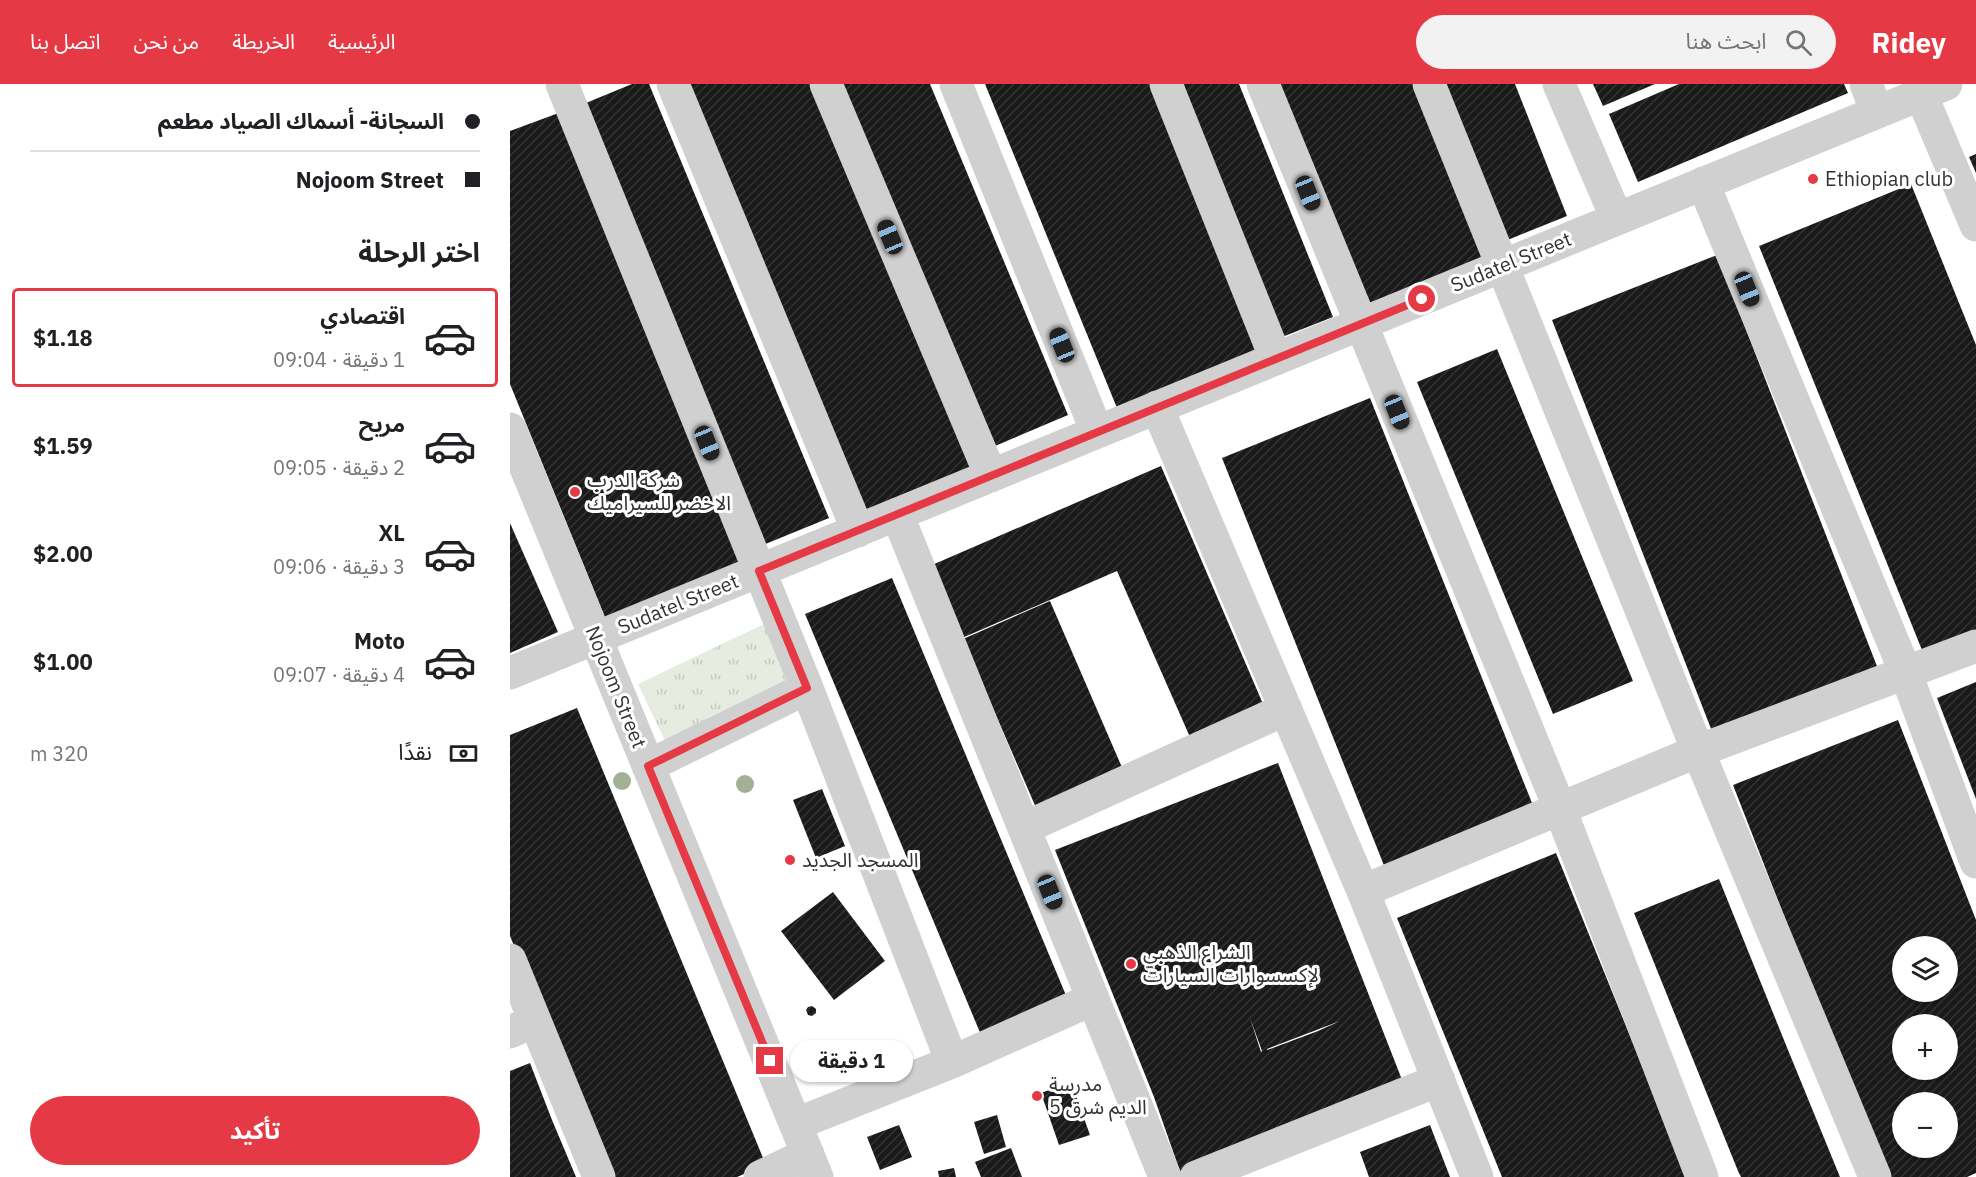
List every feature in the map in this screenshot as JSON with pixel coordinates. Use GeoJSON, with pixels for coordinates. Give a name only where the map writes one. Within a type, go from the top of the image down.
{"type":"FeatureCollection","features":[{"type":"Feature","properties":{"kind":"street"},"geometry":{"type":"LineString","coordinates":[[562,84],[807,688],[952,1062]]}},
{"type":"Feature","properties":{"kind":"street"},"geometry":{"type":"LineString","coordinates":[[673,84],[858,531]]}},
{"type":"Feature","properties":{"kind":"street"},"geometry":{"type":"LineString","coordinates":[[826,84],[990,476]]}},
{"type":"Feature","properties":{"kind":"street"},"geometry":{"type":"LineString","coordinates":[[956,84],[1098,432]]}},
{"type":"Feature","properties":{"kind":"street"},"geometry":{"type":"LineString","coordinates":[[1166,84],[1276,359]]}},
{"type":"Feature","properties":{"kind":"street"},"geometry":{"type":"LineString","coordinates":[[1263,84],[1560,809],[1702,1177]]}},
{"type":"Feature","properties":{"kind":"street"},"geometry":{"type":"LineString","coordinates":[[1430,84],[1698,751],[1875,1177]]}},
{"type":"Feature","properties":{"kind":"street"},"geometry":{"type":"LineString","coordinates":[[1560,84],[1617,219]]}},
{"type":"Feature","properties":{"kind":"street"},"geometry":{"type":"LineString","coordinates":[[1934,89],[1976,225]]}},
{"type":"Feature","properties":{"kind":"street","name":"Sudatel Street"},"geometry":{"type":"LineString","coordinates":[[510,673],[1703,183],[1871,98],[1934,89]]}},
{"type":"Feature","properties":{"kind":"street"},"geometry":{"type":"LineString","coordinates":[[1703,183],[1905,671],[1976,862]]}},
{"type":"Feature","properties":{"kind":"street"},"geometry":{"type":"LineString","coordinates":[[1157,407],[1363,891],[1477,1177]]}},
{"type":"Feature","properties":{"kind":"street","name":"Nojoom Street"},"geometry":{"type":"LineString","coordinates":[[510,429],[813,1166]]}},
{"type":"Feature","properties":{"kind":"street"},"geometry":{"type":"LineString","coordinates":[[897,514],[1165,1177]]}},
{"type":"Feature","properties":{"kind":"street"},"geometry":{"type":"LineString","coordinates":[[1363,891],[1698,751],[1976,646]]}},
{"type":"Feature","properties":{"kind":"street"},"geometry":{"type":"LineString","coordinates":[[648,766],[807,688]]}},
{"type":"Feature","properties":{"kind":"street"},"geometry":{"type":"LineString","coordinates":[[1024,828],[1286,709]]}},
{"type":"Feature","properties":{"kind":"street"},"geometry":{"type":"LineString","coordinates":[[510,960],[523,1027],[599,1177]]}},
{"type":"Feature","properties":{"kind":"street"},"geometry":{"type":"LineString","coordinates":[[796,1125],[952,1062],[1093,999]]}},
{"type":"Feature","properties":{"kind":"street"},"geometry":{"type":"LineString","coordinates":[[1196,1177],[1439,1080]]}},
{"type":"Feature","properties":{"kind":"street"},"geometry":{"type":"LineString","coordinates":[[760,1177],[813,1166]]}},
{"type":"Feature","properties":{"kind":"green space"},"geometry":{"type":"Polygon","coordinates":[[[768,622],[806,703],[677,766],[638,684],[768,622]]]}},
{"type":"Feature","properties":{"kind":"building"},"geometry":{"type":"Polygon","coordinates":[[[632,84],[649,84],[829,518],[763,545],[581,105],[632,84]]]}},
{"type":"Feature","properties":{"kind":"building"},"geometry":{"type":"Polygon","coordinates":[[[681,84],[817,84],[979,464],[866,513],[681,84]]]}},
{"type":"Feature","properties":{"kind":"building"},"geometry":{"type":"Polygon","coordinates":[[[836,84],[930,84],[1068,415],[988,449],[836,84]]]}},
{"type":"Feature","properties":{"kind":"building"},"geometry":{"type":"Polygon","coordinates":[[[985,84],[1154,84],[1261,349],[1117,408],[985,84]]]}},
{"type":"Feature","properties":{"kind":"building"},"geometry":{"type":"Polygon","coordinates":[[[1175,84],[1239,84],[1333,317],[1277,339],[1175,84]]]}},
{"type":"Feature","properties":{"kind":"building"},"geometry":{"type":"Polygon","coordinates":[[[1273,84],[1421,84],[1492,255],[1365,307],[1273,84]]]}},
{"type":"Feature","properties":{"kind":"building"},"geometry":{"type":"Polygon","coordinates":[[[1437,84],[1515,84],[1567,216],[1500,243],[1437,84]]]}},
{"type":"Feature","properties":{"kind":"building"},"geometry":{"type":"Polygon","coordinates":[[[1593,84],[1655,84],[1603,106],[1593,84]]]}},
{"type":"Feature","properties":{"kind":"building"},"geometry":{"type":"Polygon","coordinates":[[[1679,84],[1844,84],[1848,93],[1638,182],[1609,114],[1679,84]]]}},
{"type":"Feature","properties":{"kind":"building"},"geometry":{"type":"Polygon","coordinates":[[[564,111],[747,563],[606,620],[510,384],[510,131],[564,111]]]}},
{"type":"Feature","properties":{"kind":"building"},"geometry":{"type":"Polygon","coordinates":[[[1976,154],[1976,173],[1969,157],[1976,154]]]}},
{"type":"Feature","properties":{"kind":"building"},"geometry":{"type":"Polygon","coordinates":[[[1911,184],[1976,345],[1976,633],[1924,655],[1759,246],[1911,184]]]}},
{"type":"Feature","properties":{"kind":"building"},"geometry":{"type":"Polygon","coordinates":[[[1717,255],[1880,674],[1715,739],[1552,320],[1717,255]]]}},
{"type":"Feature","properties":{"kind":"building"},"geometry":{"type":"Polygon","coordinates":[[[1497,349],[1633,681],[1553,714],[1417,382],[1497,349]]]}},
{"type":"Feature","properties":{"kind":"building"},"geometry":{"type":"Polygon","coordinates":[[[1370,398],[1536,813],[1387,873],[1222,458],[1370,398]]]}},
{"type":"Feature","properties":{"kind":"building"},"geometry":{"type":"Polygon","coordinates":[[[1161,466],[1266,711],[1193,744],[1117,571],[962,638],[932,565],[1161,466]]]}},
{"type":"Feature","properties":{"kind":"building"},"geometry":{"type":"Polygon","coordinates":[[[510,523],[558,632],[510,653],[510,523]]]}},
{"type":"Feature","properties":{"kind":"building"},"geometry":{"type":"Polygon","coordinates":[[[892,578],[1070,1005],[984,1042],[805,614],[892,578]]]}},
{"type":"Feature","properties":{"kind":"building"},"geometry":{"type":"Polygon","coordinates":[[[1050,601],[1124,772],[1037,810],[963,639],[1050,601]]]}},
{"type":"Feature","properties":{"kind":"building"},"geometry":{"type":"Polygon","coordinates":[[[1976,682],[1976,799],[1937,698],[1976,682]]]}},
{"type":"Feature","properties":{"kind":"building"},"geometry":{"type":"Polygon","coordinates":[[[577,708],[766,1165],[737,1177],[609,1177],[510,936],[510,735],[577,708]]]}},
{"type":"Feature","properties":{"kind":"building"},"geometry":{"type":"Polygon","coordinates":[[[1898,720],[1976,920],[1976,1173],[1967,1177],[1886,1177],[1733,785],[1898,720]]]}},
{"type":"Feature","properties":{"kind":"building"},"geometry":{"type":"Polygon","coordinates":[[[1278,763],[1406,1090],[1182,1177],[1154,1097],[1055,850],[1278,763]],[[1340,1021],[1267,1049],[1267,1050],[1318,1031],[1340,1021]]]}},
{"type":"Feature","properties":{"kind":"building"},"geometry":{"type":"Polygon","coordinates":[[[822,789],[845,846],[816,858],[793,800],[822,789]]]}},
{"type":"Feature","properties":{"kind":"building"},"geometry":{"type":"Polygon","coordinates":[[[1556,853],[1687,1177],[1502,1177],[1397,918],[1556,853]]]}},
{"type":"Feature","properties":{"kind":"building"},"geometry":{"type":"Polygon","coordinates":[[[1719,879],[1840,1177],[1741,1177],[1738,1171],[1634,913],[1719,879]]]}},
{"type":"Feature","properties":{"kind":"building"},"geometry":{"type":"Polygon","coordinates":[[[833,892],[885,961],[834,1000],[781,931],[833,892]]]}},
{"type":"Feature","properties":{"kind":"building"},"geometry":{"type":"Polygon","coordinates":[[[812,1006],[816,1009],[816,1013],[812,1016],[808,1015],[806,1010],[812,1006]]]}},
{"type":"Feature","properties":{"kind":"building"},"geometry":{"type":"Polygon","coordinates":[[[530,1063],[576,1177],[510,1177],[510,1071],[530,1063]]]}},
{"type":"Feature","properties":{"kind":"building"},"geometry":{"type":"Polygon","coordinates":[[[1071,1082],[1090,1135],[1059,1145],[1041,1093],[1071,1082]]]}},
{"type":"Feature","properties":{"kind":"building"},"geometry":{"type":"Polygon","coordinates":[[[997,1115],[1006,1147],[984,1154],[974,1122],[997,1115]]]}},
{"type":"Feature","properties":{"kind":"building"},"geometry":{"type":"Polygon","coordinates":[[[899,1125],[912,1157],[880,1170],[867,1137],[899,1125]]]}},
{"type":"Feature","properties":{"kind":"building"},"geometry":{"type":"Polygon","coordinates":[[[1430,1125],[1450,1177],[1369,1177],[1360,1152],[1430,1125]]]}},
{"type":"Feature","properties":{"kind":"building"},"geometry":{"type":"Polygon","coordinates":[[[1011,1148],[1022,1177],[981,1177],[975,1162],[1011,1148]]]}},
{"type":"Feature","properties":{"kind":"building"},"geometry":{"type":"Polygon","coordinates":[[[954,1168],[956,1177],[939,1177],[938,1171],[954,1168]]]}},
{"type":"Feature","properties":{"kind":"place","name":"Ethiopian club"},"geometry":{"type":"Point","coordinates":[1813,179]}},
{"type":"Feature","properties":{"kind":"place","name":"شركة الدرب الاخضر للسيراميك"},"geometry":{"type":"Point","coordinates":[575,492]}},
{"type":"Feature","properties":{"kind":"place","name":"المسجد الجديد"},"geometry":{"type":"Point","coordinates":[790,860]}},
{"type":"Feature","properties":{"kind":"place","name":"الشراع الذهبي لإكسسوارات السيارات"},"geometry":{"type":"Point","coordinates":[1131,964]}},
{"type":"Feature","properties":{"kind":"place","name":"مدرسة الديم شرق 5"},"geometry":{"type":"Point","coordinates":[1037,1096]}},
{"type":"Feature","properties":{"kind":"route"},"geometry":{"type":"LineString","coordinates":[[770,1061],[648,766],[807,688],[759,571],[1422,299]]}}]}
